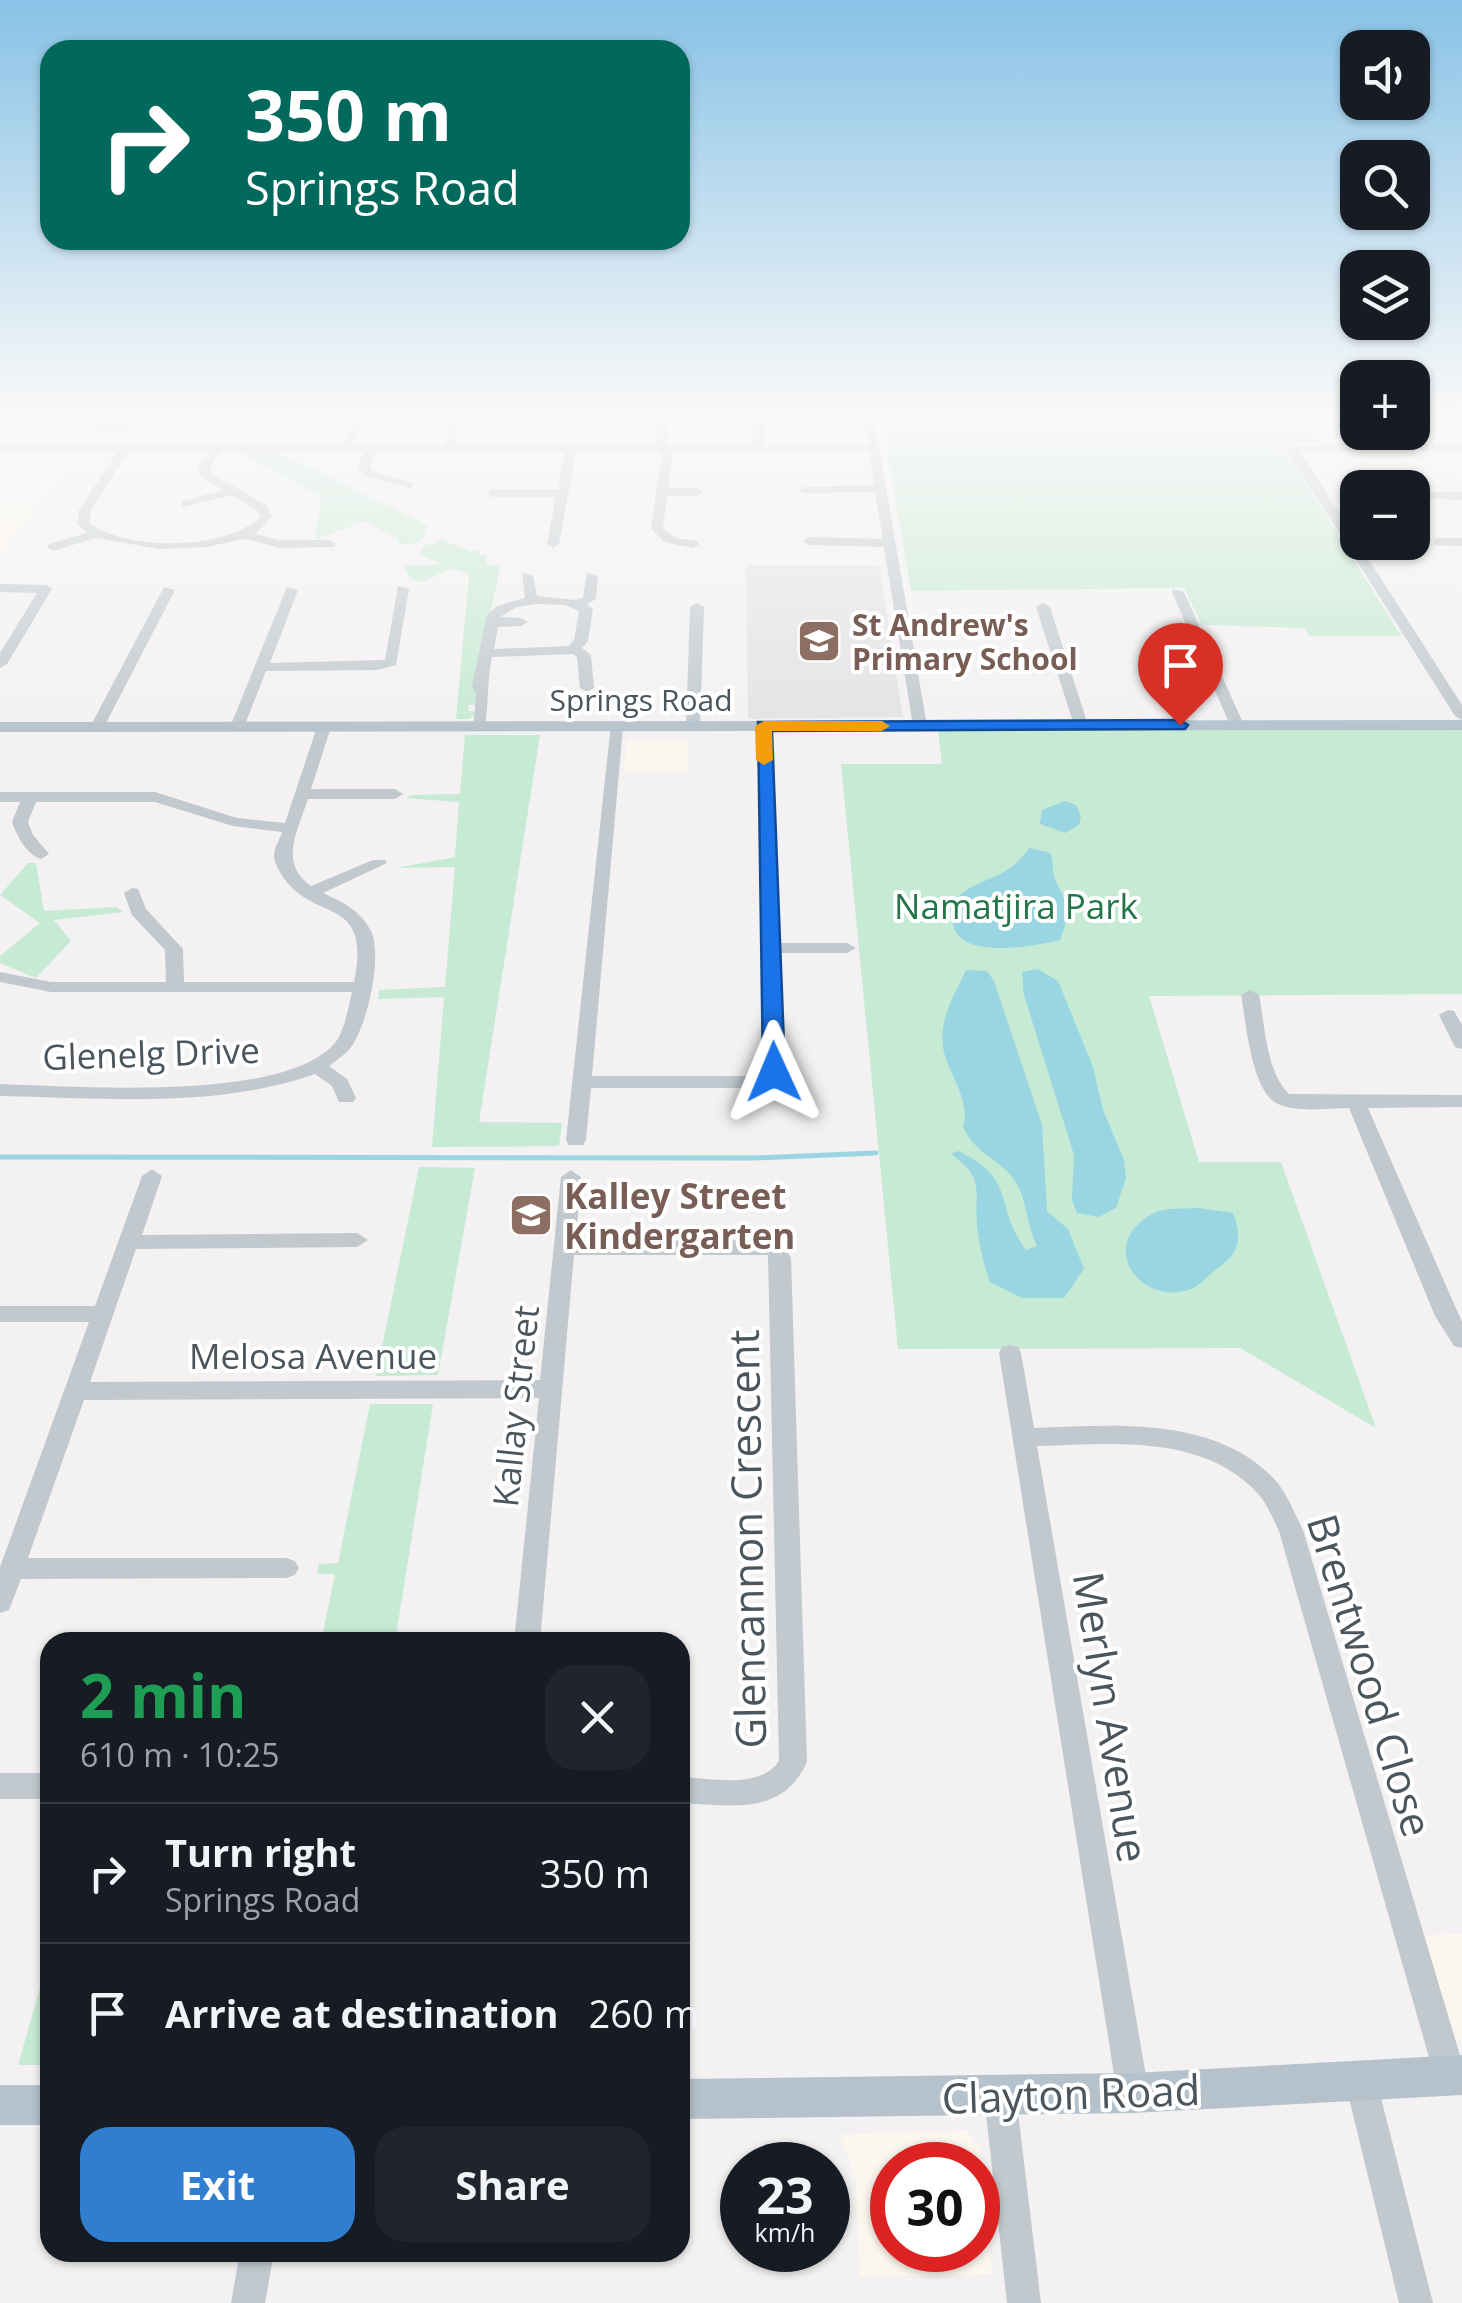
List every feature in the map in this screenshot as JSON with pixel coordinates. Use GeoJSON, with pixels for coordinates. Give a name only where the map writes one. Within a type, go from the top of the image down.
{"type":"FeatureCollection","features":[{"type":"Feature","properties":{"kind":"main road","name":"Springs Road"},"geometry":{"type":"LineString","coordinates":[[0,727],[1462,725]]}},
{"type":"Feature","properties":{"kind":"main road","name":"Clayton Road"},"geometry":{"type":"LineString","coordinates":[[690,2099],[1133,2093],[1456,2075]]}},
{"type":"Feature","properties":{"kind":"main road"},"geometry":{"type":"LineString","coordinates":[[0,2105],[40,2105]]}},
{"type":"Feature","properties":{"kind":"street"},"geometry":{"type":"LineString","coordinates":[[83,524],[92,535]]}},
{"type":"Feature","properties":{"kind":"street"},"geometry":{"type":"LineString","coordinates":[[53,547],[92,535],[138,544],[205,544],[245,534],[257,524]]}},
{"type":"Feature","properties":{"kind":"street"},"geometry":{"type":"LineString","coordinates":[[552,544],[556,524]]}},
{"type":"Feature","properties":{"kind":"street"},"geometry":{"type":"LineString","coordinates":[[657,524],[662,537],[693,544]]}},
{"type":"Feature","properties":{"kind":"street"},"geometry":{"type":"LineString","coordinates":[[887,524],[920,726]]}},
{"type":"Feature","properties":{"kind":"street"},"geometry":{"type":"LineString","coordinates":[[1340,524],[1462,716]]}},
{"type":"Feature","properties":{"kind":"street"},"geometry":{"type":"LineString","coordinates":[[245,534],[280,544],[330,544]]}},
{"type":"Feature","properties":{"kind":"street"},"geometry":{"type":"LineString","coordinates":[[809,541],[890,543]]}},
{"type":"Feature","properties":{"kind":"street"},"geometry":{"type":"LineString","coordinates":[[1438,542],[1462,542]]}},
{"type":"Feature","properties":{"kind":"street"},"geometry":{"type":"LineString","coordinates":[[527,576],[532,602]]}},
{"type":"Feature","properties":{"kind":"street"},"geometry":{"type":"LineString","coordinates":[[478,727],[483,695],[479,686],[492,624],[499,609],[532,602],[577,604],[590,599],[592,576]]}},
{"type":"Feature","properties":{"kind":"street"},"geometry":{"type":"LineString","coordinates":[[0,588],[46,589],[0,664]]}},
{"type":"Feature","properties":{"kind":"street"},"geometry":{"type":"LineString","coordinates":[[262,666],[378,666],[391,662],[403,589]]}},
{"type":"Feature","properties":{"kind":"street"},"geometry":{"type":"LineString","coordinates":[[97,728],[169,590]]}},
{"type":"Feature","properties":{"kind":"street"},"geometry":{"type":"LineString","coordinates":[[237,728],[292,590]]}},
{"type":"Feature","properties":{"kind":"street"},"geometry":{"type":"LineString","coordinates":[[1178,592],[1237,725]]}},
{"type":"Feature","properties":{"kind":"street"},"geometry":{"type":"LineString","coordinates":[[575,649],[582,641],[586,617],[585,608],[577,604]]}},
{"type":"Feature","properties":{"kind":"street"},"geometry":{"type":"LineString","coordinates":[[693,726],[698,607]]}},
{"type":"Feature","properties":{"kind":"street"},"geometry":{"type":"LineString","coordinates":[[1043,607],[1080,726]]}},
{"type":"Feature","properties":{"kind":"street"},"geometry":{"type":"LineString","coordinates":[[492,624],[521,622]]}},
{"type":"Feature","properties":{"kind":"street"},"geometry":{"type":"LineString","coordinates":[[487,653],[575,649],[584,655],[587,688]]}},
{"type":"Feature","properties":{"kind":"street"},"geometry":{"type":"LineString","coordinates":[[524,673],[529,652]]}},
{"type":"Feature","properties":{"kind":"street"},"geometry":{"type":"LineString","coordinates":[[582,1082],[774,1082],[764,726]]}},
{"type":"Feature","properties":{"kind":"street","name":"Glenelg Drive"},"geometry":{"type":"LineString","coordinates":[[0,1090],[236,1089],[273,1082],[316,1065],[340,1050],[354,1024],[368,956],[362,928],[348,913],[293,883],[284,869],[282,856],[324,727]]}},
{"type":"Feature","properties":{"kind":"street"},"geometry":{"type":"LineString","coordinates":[[576,1140],[616,727]]}},
{"type":"Feature","properties":{"kind":"street"},"geometry":{"type":"LineString","coordinates":[[302,794],[394,794]]}},
{"type":"Feature","properties":{"kind":"street"},"geometry":{"type":"LineString","coordinates":[[0,798],[155,797],[178,800],[254,826],[289,828]]}},
{"type":"Feature","properties":{"kind":"street"},"geometry":{"type":"LineString","coordinates":[[30,798],[20,822],[25,836],[40,854]]}},
{"type":"Feature","properties":{"kind":"street"},"geometry":{"type":"LineString","coordinates":[[310,893],[379,863]]}},
{"type":"Feature","properties":{"kind":"street"},"geometry":{"type":"LineString","coordinates":[[132,893],[138,911],[174,949],[175,988]]}},
{"type":"Feature","properties":{"kind":"street"},"geometry":{"type":"LineString","coordinates":[[770,948],[847,948]]}},
{"type":"Feature","properties":{"kind":"street"},"geometry":{"type":"LineString","coordinates":[[0,978],[51,987],[362,988]]}},
{"type":"Feature","properties":{"kind":"street"},"geometry":{"type":"LineString","coordinates":[[1250,996],[1259,1044],[1275,1092],[1282,1099],[1462,1102]]}},
{"type":"Feature","properties":{"kind":"street"},"geometry":{"type":"LineString","coordinates":[[1448,1015],[1462,1043]]}},
{"type":"Feature","properties":{"kind":"street"},"geometry":{"type":"LineString","coordinates":[[316,1065],[340,1083],[346,1098]]}},
{"type":"Feature","properties":{"kind":"street"},"geometry":{"type":"LineString","coordinates":[[1356,1102],[1446,1316],[1462,1340]]}},
{"type":"Feature","properties":{"kind":"street"},"geometry":{"type":"LineString","coordinates":[[0,1602],[152,1176]]}},
{"type":"Feature","properties":{"kind":"street","name":"Kallay Street"},"geometry":{"type":"LineString","coordinates":[[528,1632],[571,1177]]}},
{"type":"Feature","properties":{"kind":"street"},"geometry":{"type":"LineString","coordinates":[[128,1242],[357,1240]]}},
{"type":"Feature","properties":{"kind":"street","name":"Glencannon Crescent"},"geometry":{"type":"LineString","coordinates":[[566,1248],[781,1245],[793,1762],[786,1777],[767,1788],[690,1790]]}},
{"type":"Feature","properties":{"kind":"street"},"geometry":{"type":"LineString","coordinates":[[0,1314],[103,1314]]}},
{"type":"Feature","properties":{"kind":"street","name":"Merlyn Avenue"},"geometry":{"type":"LineString","coordinates":[[1010,1353],[1133,2093]]}},
{"type":"Feature","properties":{"kind":"street","name":"Melosa Avenue"},"geometry":{"type":"LineString","coordinates":[[75,1391],[552,1390]]}},
{"type":"Feature","properties":{"kind":"street","name":"Brentwood Close"},"geometry":{"type":"LineString","coordinates":[[1025,1437],[1154,1437],[1196,1444],[1233,1460],[1268,1490],[1291,1530],[1456,2075]]}},
{"type":"Feature","properties":{"kind":"street"},"geometry":{"type":"LineString","coordinates":[[12,1569],[286,1568]]}},
{"type":"Feature","properties":{"kind":"street"},"geometry":{"type":"LineString","coordinates":[[0,1786],[40,1786]]}},
{"type":"Feature","properties":{"kind":"street"},"geometry":{"type":"LineString","coordinates":[[1361,2082],[1416,2303]]}},
{"type":"Feature","properties":{"kind":"street"},"geometry":{"type":"LineString","coordinates":[[1000,2096],[1024,2303]]}},
{"type":"Feature","properties":{"kind":"street"},"geometry":{"type":"LineString","coordinates":[[248,2303],[255,2262]]}},
{"type":"Feature","properties":{"kind":"shaded area"},"geometry":{"type":"Polygon","coordinates":[[[0,524],[24,524],[0,557],[0,524]]]}},
{"type":"Feature","properties":{"kind":"shaded area","name":"St Andrew's Primary School"},"geometry":{"type":"Polygon","coordinates":[[[746,565],[879,565],[903,717],[748,719],[746,565]]]}},
{"type":"Feature","properties":{"kind":"shaded area"},"geometry":{"type":"Polygon","coordinates":[[[689,739],[688,772],[624,772],[627,740],[689,739]]]}},
{"type":"Feature","properties":{"kind":"shaded area"},"geometry":{"type":"Polygon","coordinates":[[[1462,1934],[1462,2041],[1438,2043],[1408,1935],[1462,1934]]]}},
{"type":"Feature","properties":{"kind":"shaded area"},"geometry":{"type":"Polygon","coordinates":[[[967,2130],[975,2142],[870,2142],[870,2272],[992,2274],[860,2277],[856,2178],[850,2163],[850,2142],[842,2142],[839,2135],[967,2130]]]}},
{"type":"Feature","properties":{"kind":"green space"},"geometry":{"type":"Polygon","coordinates":[[[317,524],[355,524],[315,540],[317,524]]]}},
{"type":"Feature","properties":{"kind":"green space"},"geometry":{"type":"Polygon","coordinates":[[[371,524],[427,525],[423,538],[414,544],[398,545],[399,539],[371,524]]]}},
{"type":"Feature","properties":{"kind":"green space"},"geometry":{"type":"Polygon","coordinates":[[[900,524],[1332,524],[1340,538],[1340,560],[1354,560],[1401,636],[1309,636],[1305,628],[1202,625],[1184,588],[911,591],[900,524]]]}},
{"type":"Feature","properties":{"kind":"green space"},"geometry":{"type":"Polygon","coordinates":[[[440,539],[473,552],[480,550],[480,555],[487,555],[486,565],[501,565],[474,685],[477,705],[469,705],[468,711],[477,712],[469,719],[456,719],[469,574],[452,568],[422,582],[411,579],[403,565],[445,565],[420,555],[424,544],[432,545],[440,539]]]}},
{"type":"Feature","properties":{"kind":"green space","name":"Namatjira Park"},"geometry":{"type":"Polygon","coordinates":[[[1462,729],[1462,994],[1149,996],[1199,1162],[1281,1162],[1376,1428],[1240,1348],[898,1349],[841,764],[942,764],[938,730],[1462,729]]]}},
{"type":"Feature","properties":{"kind":"green space"},"geometry":{"type":"Polygon","coordinates":[[[465,735],[540,735],[479,1122],[562,1123],[559,1146],[432,1147],[444,997],[378,999],[379,990],[445,987],[455,867],[396,868],[455,857],[459,802],[406,798],[460,794],[465,735]]]}},
{"type":"Feature","properties":{"kind":"green space"},"geometry":{"type":"Polygon","coordinates":[[[28,863],[36,863],[44,911],[116,907],[123,912],[54,920],[71,941],[36,978],[0,963],[0,956],[40,923],[0,895],[28,863]]]}},
{"type":"Feature","properties":{"kind":"green space"},"geometry":{"type":"Polygon","coordinates":[[[419,1167],[475,1168],[438,1375],[376,1376],[419,1167]]]}},
{"type":"Feature","properties":{"kind":"green space"},"geometry":{"type":"Polygon","coordinates":[[[370,1404],[433,1404],[397,1632],[323,1632],[335,1574],[317,1574],[319,1564],[338,1563],[370,1404]]]}},
{"type":"Feature","properties":{"kind":"green space"},"geometry":{"type":"Polygon","coordinates":[[[40,1988],[40,2065],[18,2065],[40,1988]]]}},
{"type":"Feature","properties":{"kind":"water"},"geometry":{"type":"Polygon","coordinates":[[[1065,801],[1076,805],[1081,816],[1079,825],[1065,833],[1040,824],[1042,810],[1065,801]]]}},
{"type":"Feature","properties":{"kind":"water"},"geometry":{"type":"Polygon","coordinates":[[[1029,848],[1051,853],[1054,877],[1070,911],[1060,940],[1006,948],[965,941],[954,927],[952,902],[971,887],[1011,867],[1029,848]]]}},
{"type":"Feature","properties":{"kind":"water"},"geometry":{"type":"Polygon","coordinates":[[[1038,969],[1058,981],[1093,1067],[1103,1110],[1124,1160],[1126,1178],[1116,1208],[1099,1217],[1077,1213],[1072,1200],[1074,1155],[1024,995],[1022,972],[1038,969]]]}},
{"type":"Feature","properties":{"kind":"water"},"geometry":{"type":"Polygon","coordinates":[[[966,970],[987,971],[994,981],[1042,1125],[1047,1211],[1068,1229],[1084,1269],[1064,1298],[1022,1298],[990,1282],[979,1240],[974,1178],[951,1154],[958,1151],[989,1172],[1026,1250],[1037,1246],[1017,1184],[974,1143],[963,1126],[962,1098],[942,1041],[948,1009],[966,970]]]}},
{"type":"Feature","properties":{"kind":"water"},"geometry":{"type":"Polygon","coordinates":[[[1199,1208],[1233,1213],[1238,1237],[1231,1256],[1188,1290],[1154,1289],[1141,1281],[1126,1256],[1127,1241],[1136,1227],[1157,1212],[1199,1208]]]}},
{"type":"Feature","properties":{"kind":"waterway"},"geometry":{"type":"LineString","coordinates":[[0,1157],[754,1158],[876,1153]]}},
{"type":"Feature","properties":{"kind":"slow traffic"},"geometry":{"type":"LineString","coordinates":[[764,760],[764,726],[882,726]]}},
{"type":"Feature","properties":{"kind":"place","name":"St Andrew's Primary School"},"geometry":{"type":"Point","coordinates":[819,641]}},
{"type":"Feature","properties":{"kind":"place","name":"Kalley Street Kindergarten"},"geometry":{"type":"Point","coordinates":[531,1215]}},
{"type":"Feature","properties":{"kind":"route"},"geometry":{"type":"LineString","coordinates":[[774,1072],[764,726],[1180,725]]}}]}
